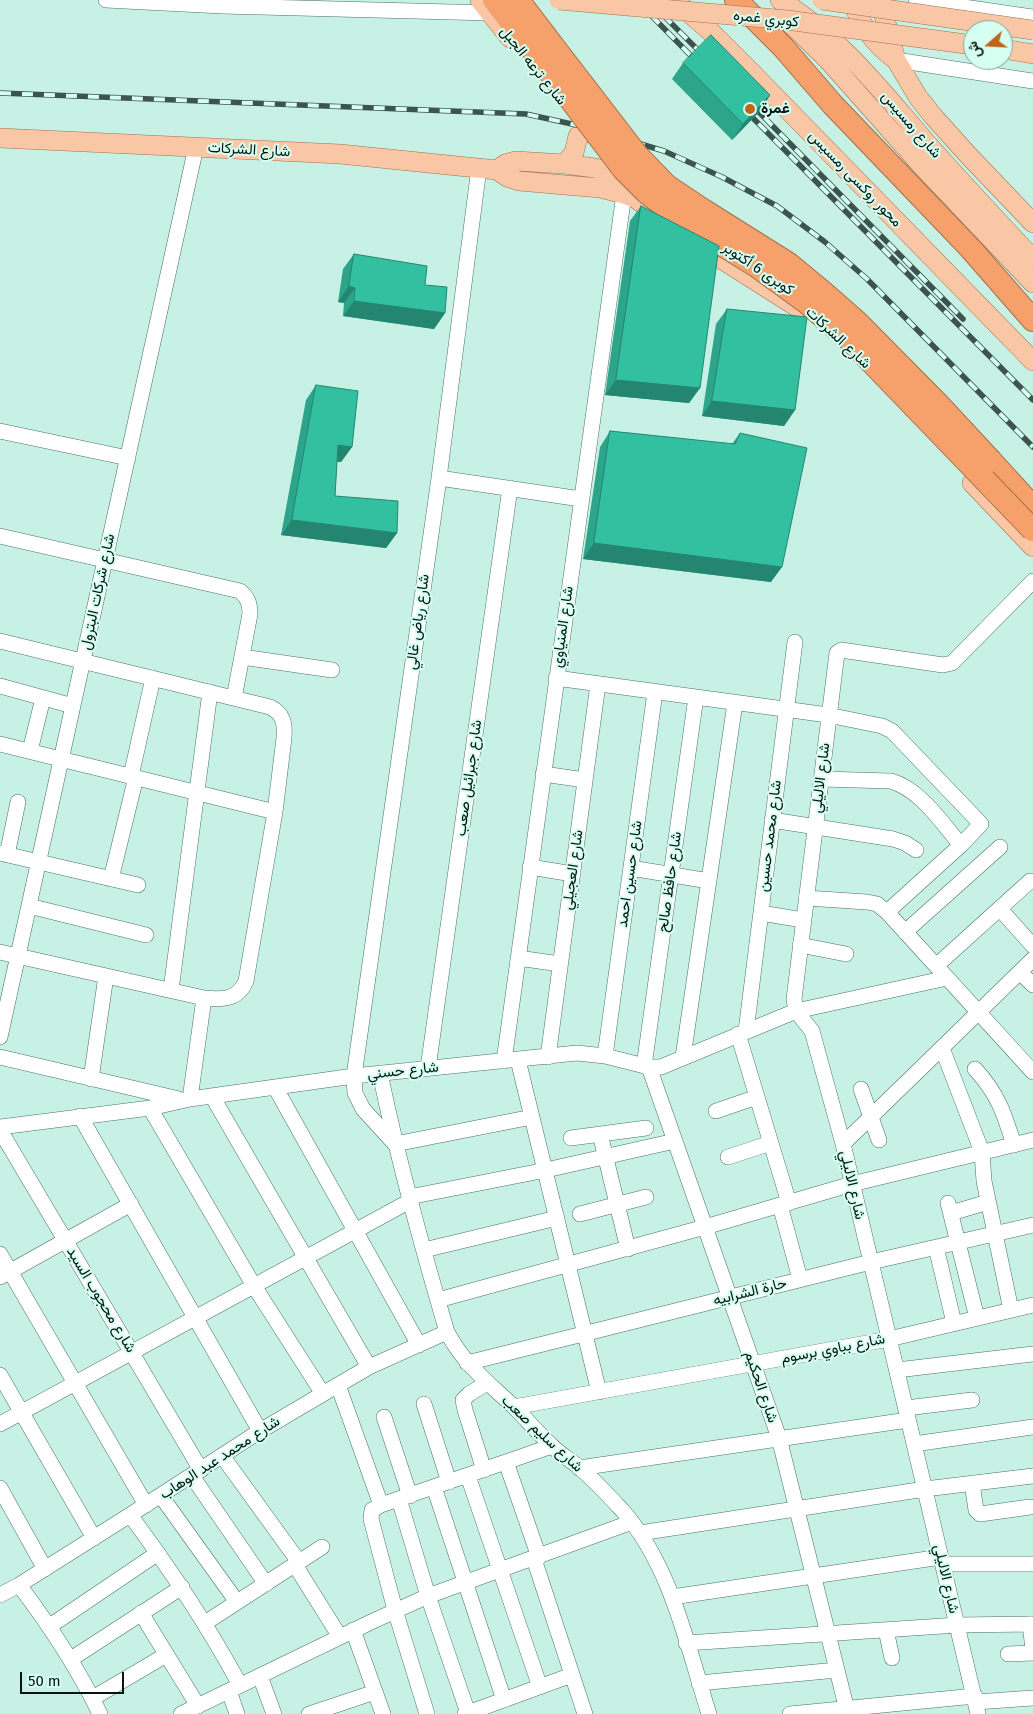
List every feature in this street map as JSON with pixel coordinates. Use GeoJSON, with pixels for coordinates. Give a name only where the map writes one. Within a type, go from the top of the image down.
{"type":"FeatureCollection","features":[{"type":"Feature","properties":{"kind":"highway","name":"كوبرى 6 أكتوبر"},"geometry":{"type":"LineString","coordinates":[[518,0],[644,163],[667,186],[789,264],[824,293],[857,322],[940,405],[1033,507]]}},
{"type":"Feature","properties":{"kind":"highway"},"geometry":{"type":"LineString","coordinates":[[736,0],[782,47],[833,105],[971,249],[1033,320]]}},
{"type":"Feature","properties":{"kind":"highway","name":"كوبرى 6 أكتوبر"},"geometry":{"type":"LineString","coordinates":[[488,3],[624,170],[647,193],[688,224],[755,265],[799,296],[846,336],[1033,530]]}},
{"type":"Feature","properties":{"kind":"main road","name":"كوبري غمره"},"geometry":{"type":"LineString","coordinates":[[559,0],[787,20],[963,44]]}},
{"type":"Feature","properties":{"kind":"main road","name":"محور روكسى رمسيس"},"geometry":{"type":"LineString","coordinates":[[674,0],[711,32],[753,74],[1033,362]]}},
{"type":"Feature","properties":{"kind":"main road","name":"شارع رمسيس"},"geometry":{"type":"LineString","coordinates":[[780,0],[823,30],[846,52],[1033,259]]}},
{"type":"Feature","properties":{"kind":"main road"},"geometry":{"type":"LineString","coordinates":[[822,0],[1033,30]]}},
{"type":"Feature","properties":{"kind":"main road","name":"شارع رمسيس"},"geometry":{"type":"LineString","coordinates":[[852,0],[860,20],[868,32],[883,51],[896,60]]}},
{"type":"Feature","properties":{"kind":"main road","name":"شارع رمسيس"},"geometry":{"type":"LineString","coordinates":[[880,0],[896,60],[906,80],[933,116],[1033,223]]}},
{"type":"Feature","properties":{"kind":"main road","name":"شارع ترعه الجبل"},"geometry":{"type":"LineString","coordinates":[[488,3],[585,133],[592,136],[595,142],[595,168]]}},
{"type":"Feature","properties":{"kind":"main road"},"geometry":{"type":"LineString","coordinates":[[787,20],[828,60],[922,166],[1033,283]]}},
{"type":"Feature","properties":{"kind":"main road"},"geometry":{"type":"LineString","coordinates":[[1013,51],[1033,54]]}},
{"type":"Feature","properties":{"kind":"main road"},"geometry":{"type":"LineString","coordinates":[[564,164],[574,153],[578,136],[585,133]]}},
{"type":"Feature","properties":{"kind":"main road","name":"شارع الشركات"},"geometry":{"type":"LineString","coordinates":[[0,138],[340,154],[488,169],[519,181],[600,188],[624,194],[634,198],[810,316],[833,336],[1033,547]]}},
{"type":"Feature","properties":{"kind":"main road","name":"شارع الشركات"},"geometry":{"type":"LineString","coordinates":[[488,169],[516,161],[564,164],[595,168],[618,175],[627,181],[675,225],[819,317],[860,357],[1033,538]]}},
{"type":"Feature","properties":{"kind":"street"},"geometry":{"type":"LineString","coordinates":[[106,0],[222,6],[488,3]]}},
{"type":"Feature","properties":{"kind":"street"},"geometry":{"type":"LineString","coordinates":[[916,0],[989,5],[1033,17]]}},
{"type":"Feature","properties":{"kind":"street"},"geometry":{"type":"LineString","coordinates":[[896,60],[1033,81]]}},
{"type":"Feature","properties":{"kind":"street","name":"شارع شركات البترول"},"geometry":{"type":"LineString","coordinates":[[0,1037],[196,147]]}},
{"type":"Feature","properties":{"kind":"street","name":"شارع رياض غالي"},"geometry":{"type":"LineString","coordinates":[[354,1076],[439,478],[488,169]]}},
{"type":"Feature","properties":{"kind":"street","name":"شارع المنياوي"},"geometry":{"type":"LineString","coordinates":[[511,1060],[518,958],[624,194]]}},
{"type":"Feature","properties":{"kind":"street"},"geometry":{"type":"LineString","coordinates":[[0,432],[128,458]]}},
{"type":"Feature","properties":{"kind":"street"},"geometry":{"type":"LineString","coordinates":[[439,478],[581,499]]}},
{"type":"Feature","properties":{"kind":"street","name":"شارع جبرائيل صعب"},"geometry":{"type":"LineString","coordinates":[[428,1068],[510,488]]}},
{"type":"Feature","properties":{"kind":"street"},"geometry":{"type":"LineString","coordinates":[[0,536],[240,591],[250,605],[250,614],[234,698]]}},
{"type":"Feature","properties":{"kind":"street","name":"شارع الاليلي"},"geometry":{"type":"LineString","coordinates":[[976,1704],[842,1144],[812,1031],[796,1011],[794,999],[836,654],[841,650],[943,665],[952,663],[1033,581]]}},
{"type":"Feature","properties":{"kind":"street"},"geometry":{"type":"LineString","coordinates":[[0,641],[270,707],[278,711],[285,730],[274,812],[246,981],[239,993],[217,999],[204,998],[0,952]]}},
{"type":"Feature","properties":{"kind":"street","name":"شارع محمد حسين"},"geometry":{"type":"LineString","coordinates":[[742,1033],[761,913],[795,642]]}},
{"type":"Feature","properties":{"kind":"street"},"geometry":{"type":"LineString","coordinates":[[242,656],[332,670]]}},
{"type":"Feature","properties":{"kind":"street"},"geometry":{"type":"LineString","coordinates":[[111,879],[134,777],[153,678]]}},
{"type":"Feature","properties":{"kind":"street"},"geometry":{"type":"LineString","coordinates":[[556,678],[828,715],[882,726],[898,735],[981,824],[961,845],[887,912]]}},
{"type":"Feature","properties":{"kind":"street","name":"شارع العجيلي"},"geometry":{"type":"LineString","coordinates":[[548,1057],[598,684]]}},
{"type":"Feature","properties":{"kind":"street"},"geometry":{"type":"LineString","coordinates":[[0,686],[72,706]]}},
{"type":"Feature","properties":{"kind":"street"},"geometry":{"type":"LineString","coordinates":[[171,990],[210,692]]}},
{"type":"Feature","properties":{"kind":"street","name":"شارع حسين احمد"},"geometry":{"type":"LineString","coordinates":[[605,1056],[655,692]]}},
{"type":"Feature","properties":{"kind":"street","name":"شارع حافظ صالح"},"geometry":{"type":"LineString","coordinates":[[647,1067],[696,697]]}},
{"type":"Feature","properties":{"kind":"street"},"geometry":{"type":"LineString","coordinates":[[30,750],[43,698]]}},
{"type":"Feature","properties":{"kind":"street"},"geometry":{"type":"LineString","coordinates":[[684,1058],[736,702]]}},
{"type":"Feature","properties":{"kind":"street"},"geometry":{"type":"LineString","coordinates":[[0,744],[274,812]]}},
{"type":"Feature","properties":{"kind":"street"},"geometry":{"type":"LineString","coordinates":[[543,774],[585,780]]}},
{"type":"Feature","properties":{"kind":"street"},"geometry":{"type":"LineString","coordinates":[[821,779],[891,780],[902,784],[924,803],[961,845]]}},
{"type":"Feature","properties":{"kind":"street"},"geometry":{"type":"LineString","coordinates":[[18,802],[4,854],[138,885]]}},
{"type":"Feature","properties":{"kind":"street"},"geometry":{"type":"LineString","coordinates":[[772,820],[893,838],[916,850]]}},
{"type":"Feature","properties":{"kind":"street"},"geometry":{"type":"LineString","coordinates":[[906,932],[1000,847]]}},
{"type":"Feature","properties":{"kind":"street"},"geometry":{"type":"LineString","coordinates":[[530,867],[573,874]]}},
{"type":"Feature","properties":{"kind":"street"},"geometry":{"type":"LineString","coordinates":[[631,868],[709,881]]}},
{"type":"Feature","properties":{"kind":"street"},"geometry":{"type":"LineString","coordinates":[[936,966],[1030,881]]}},
{"type":"Feature","properties":{"kind":"street"},"geometry":{"type":"LineString","coordinates":[[806,898],[877,904],[906,932],[1033,1072]]}},
{"type":"Feature","properties":{"kind":"street"},"geometry":{"type":"LineString","coordinates":[[29,906],[146,934]]}},
{"type":"Feature","properties":{"kind":"street"},"geometry":{"type":"LineString","coordinates":[[1000,909],[1033,946]]}},
{"type":"Feature","properties":{"kind":"street"},"geometry":{"type":"LineString","coordinates":[[761,913],[803,920]]}},
{"type":"Feature","properties":{"kind":"street"},"geometry":{"type":"LineString","coordinates":[[800,945],[846,954]]}},
{"type":"Feature","properties":{"kind":"street"},"geometry":{"type":"LineString","coordinates":[[518,958],[560,964]]}},
{"type":"Feature","properties":{"kind":"street"},"geometry":{"type":"LineString","coordinates":[[842,1144],[1033,959]]}},
{"type":"Feature","properties":{"kind":"street"},"geometry":{"type":"LineString","coordinates":[[1020,972],[1033,985]]}},
{"type":"Feature","properties":{"kind":"street"},"geometry":{"type":"LineString","coordinates":[[91,1079],[106,976]]}},
{"type":"Feature","properties":{"kind":"street","name":"شارع حسني"},"geometry":{"type":"LineString","coordinates":[[0,1126],[150,1108],[212,1096],[354,1076],[577,1053],[605,1056],[647,1067],[661,1067],[796,1011],[947,978]]}},
{"type":"Feature","properties":{"kind":"street"},"geometry":{"type":"LineString","coordinates":[[0,1057],[187,1100],[204,998]]}},
{"type":"Feature","properties":{"kind":"street"},"geometry":{"type":"LineString","coordinates":[[742,1033],[757,1097],[771,1143],[800,1279]]}},
{"type":"Feature","properties":{"kind":"street"},"geometry":{"type":"LineString","coordinates":[[942,1048],[982,1152],[984,1181],[1011,1310]]}},
{"type":"Feature","properties":{"kind":"street"},"geometry":{"type":"LineString","coordinates":[[511,1060],[532,1117],[599,1392]]}},
{"type":"Feature","properties":{"kind":"street","name":"شارع الحكيم"},"geometry":{"type":"LineString","coordinates":[[647,1067],[706,1227],[779,1438],[848,1711]]}},
{"type":"Feature","properties":{"kind":"street"},"geometry":{"type":"LineString","coordinates":[[975,1069],[994,1092],[1001,1105],[1014,1145]]}},
{"type":"Feature","properties":{"kind":"street","name":"شارع سليم صعب"},"geometry":{"type":"LineString","coordinates":[[380,1073],[395,1144],[410,1199],[447,1332],[456,1350],[487,1384],[514,1407],[552,1446],[580,1468],[604,1491],[636,1528],[655,1558],[667,1583],[709,1714]]}},
{"type":"Feature","properties":{"kind":"street","name":"شارع سليم صعب"},"geometry":{"type":"LineString","coordinates":[[354,1076],[355,1093],[363,1109],[395,1144]]}},
{"type":"Feature","properties":{"kind":"street"},"geometry":{"type":"LineString","coordinates":[[275,1087],[419,1345]]}},
{"type":"Feature","properties":{"kind":"street"},"geometry":{"type":"LineString","coordinates":[[861,1089],[879,1140]]}},
{"type":"Feature","properties":{"kind":"street"},"geometry":{"type":"LineString","coordinates":[[212,1096],[369,1367]]}},
{"type":"Feature","properties":{"kind":"street"},"geometry":{"type":"LineString","coordinates":[[716,1110],[757,1097]]}},
{"type":"Feature","properties":{"kind":"street"},"geometry":{"type":"LineString","coordinates":[[150,1108],[254,1286],[323,1394]]}},
{"type":"Feature","properties":{"kind":"street"},"geometry":{"type":"LineString","coordinates":[[80,1116],[260,1431]]}},
{"type":"Feature","properties":{"kind":"street"},"geometry":{"type":"LineString","coordinates":[[395,1144],[532,1117]]}},
{"type":"Feature","properties":{"kind":"street"},"geometry":{"type":"LineString","coordinates":[[571,1138],[646,1128]]}},
{"type":"Feature","properties":{"kind":"street","name":"شارع محجوب السيد"},"geometry":{"type":"LineString","coordinates":[[0,1130],[132,1352],[197,1473],[266,1584]]}},
{"type":"Feature","properties":{"kind":"street"},"geometry":{"type":"LineString","coordinates":[[600,1134],[628,1249]]}},
{"type":"Feature","properties":{"kind":"street"},"geometry":{"type":"LineString","coordinates":[[438,1300],[628,1249],[852,1184],[1033,1140]]}},
{"type":"Feature","properties":{"kind":"street"},"geometry":{"type":"LineString","coordinates":[[0,1424],[306,1258],[410,1199],[675,1141]]}},
{"type":"Feature","properties":{"kind":"street"},"geometry":{"type":"LineString","coordinates":[[728,1157],[771,1143]]}},
{"type":"Feature","properties":{"kind":"street"},"geometry":{"type":"LineString","coordinates":[[580,1214],[646,1197]]}},
{"type":"Feature","properties":{"kind":"street"},"geometry":{"type":"LineString","coordinates":[[977,1318],[949,1208],[988,1202]]}},
{"type":"Feature","properties":{"kind":"street"},"geometry":{"type":"LineString","coordinates":[[5,1274],[130,1204]]}},
{"type":"Feature","properties":{"kind":"street"},"geometry":{"type":"LineString","coordinates":[[424,1250],[557,1218]]}},
{"type":"Feature","properties":{"kind":"street","name":"حارة الشرابيه"},"geometry":{"type":"LineString","coordinates":[[468,1363],[800,1279],[1033,1226]]}},
{"type":"Feature","properties":{"kind":"street"},"geometry":{"type":"LineString","coordinates":[[936,1247],[954,1324]]}},
{"type":"Feature","properties":{"kind":"street"},"geometry":{"type":"LineString","coordinates":[[0,1254],[5,1274],[75,1383],[146,1505]]}},
{"type":"Feature","properties":{"kind":"street","name":"شارع بباوي برسوم"},"geometry":{"type":"LineString","coordinates":[[514,1407],[889,1339],[1033,1305]]}},
{"type":"Feature","properties":{"kind":"street","name":"شارع محمد عبد الوهاب"},"geometry":{"type":"LineString","coordinates":[[0,1595],[161,1496],[260,1431],[338,1385],[369,1367],[447,1332]]}},
{"type":"Feature","properties":{"kind":"street"},"geometry":{"type":"LineString","coordinates":[[897,1370],[1033,1354]]}},
{"type":"Feature","properties":{"kind":"street"},"geometry":{"type":"LineString","coordinates":[[0,1374],[94,1538]]}},
{"type":"Feature","properties":{"kind":"street"},"geometry":{"type":"LineString","coordinates":[[484,1470],[463,1400],[469,1394],[487,1384]]}},
{"type":"Feature","properties":{"kind":"street"},"geometry":{"type":"LineString","coordinates":[[338,1385],[382,1505]]}},
{"type":"Feature","properties":{"kind":"street"},"geometry":{"type":"LineString","coordinates":[[580,1468],[779,1438],[972,1400]]}},
{"type":"Feature","properties":{"kind":"street"},"geometry":{"type":"LineString","coordinates":[[424,1404],[448,1482]]}},
{"type":"Feature","properties":{"kind":"street"},"geometry":{"type":"LineString","coordinates":[[384,1417],[428,1596],[466,1713],[495,1707],[572,1675]]}},
{"type":"Feature","properties":{"kind":"street"},"geometry":{"type":"LineString","coordinates":[[914,1444],[1033,1427]]}},
{"type":"Feature","properties":{"kind":"street"},"geometry":{"type":"LineString","coordinates":[[427,1714],[395,1610],[370,1514],[372,1510],[382,1505],[552,1446]]}},
{"type":"Feature","properties":{"kind":"street"},"geometry":{"type":"LineString","coordinates":[[223,1456],[346,1634],[375,1692],[383,1714]]}},
{"type":"Feature","properties":{"kind":"street"},"geometry":{"type":"LineString","coordinates":[[506,1462],[572,1675],[580,1713]]}},
{"type":"Feature","properties":{"kind":"street"},"geometry":{"type":"LineString","coordinates":[[468,1476],[540,1687]]}},
{"type":"Feature","properties":{"kind":"street"},"geometry":{"type":"LineString","coordinates":[[141,1613],[166,1655],[192,1711],[234,1688],[428,1596],[536,1558],[636,1528],[796,1509],[925,1489],[1033,1476]]}},
{"type":"Feature","properties":{"kind":"street"},"geometry":{"type":"LineString","coordinates":[[972,1483],[976,1510],[980,1514],[1030,1507]]}},
{"type":"Feature","properties":{"kind":"street"},"geometry":{"type":"LineString","coordinates":[[434,1487],[466,1583],[495,1707]]}},
{"type":"Feature","properties":{"kind":"street"},"geometry":{"type":"LineString","coordinates":[[0,1488],[45,1569]]}},
{"type":"Feature","properties":{"kind":"street"},"geometry":{"type":"LineString","coordinates":[[161,1496],[237,1602]]}},
{"type":"Feature","properties":{"kind":"street"},"geometry":{"type":"LineString","coordinates":[[130,1515],[182,1586],[205,1624],[234,1688],[237,1714]]}},
{"type":"Feature","properties":{"kind":"street"},"geometry":{"type":"LineString","coordinates":[[205,1624],[322,1547]]}},
{"type":"Feature","properties":{"kind":"street"},"geometry":{"type":"LineString","coordinates":[[50,1626],[158,1553]]}},
{"type":"Feature","properties":{"kind":"street"},"geometry":{"type":"LineString","coordinates":[[672,1597],[814,1576],[942,1560],[1033,1564]]}},
{"type":"Feature","properties":{"kind":"street"},"geometry":{"type":"LineString","coordinates":[[19,1585],[50,1626],[71,1659],[100,1714]]}},
{"type":"Feature","properties":{"kind":"street"},"geometry":{"type":"LineString","coordinates":[[71,1659],[182,1586]]}},
{"type":"Feature","properties":{"kind":"street"},"geometry":{"type":"LineString","coordinates":[[686,1643],[958,1625],[1031,1624],[1033,1649]]}},
{"type":"Feature","properties":{"kind":"street"},"geometry":{"type":"LineString","coordinates":[[886,1630],[892,1658]]}},
{"type":"Feature","properties":{"kind":"street"},"geometry":{"type":"LineString","coordinates":[[1008,1654],[1033,1653]]}},
{"type":"Feature","properties":{"kind":"street"},"geometry":{"type":"LineString","coordinates":[[93,1698],[166,1655]]}},
{"type":"Feature","properties":{"kind":"street"},"geometry":{"type":"LineString","coordinates":[[699,1683],[837,1670]]}},
{"type":"Feature","properties":{"kind":"street"},"geometry":{"type":"LineString","coordinates":[[260,1676],[274,1714]]}},
{"type":"Feature","properties":{"kind":"street"},"geometry":{"type":"LineString","coordinates":[[309,1714],[375,1692]]}},
{"type":"Feature","properties":{"kind":"street"},"geometry":{"type":"LineString","coordinates":[[790,1714],[976,1704],[1033,1698]]}},
{"type":"Feature","properties":{"kind":"building"},"geometry":{"type":"Polygon","coordinates":[[[711,35],[770,95],[743,124],[683,63],[711,35]]]}},
{"type":"Feature","properties":{"kind":"building"},"geometry":{"type":"Polygon","coordinates":[[[641,206],[719,246],[700,388],[616,380],[641,206]]]}},
{"type":"Feature","properties":{"kind":"building"},"geometry":{"type":"Polygon","coordinates":[[[354,254],[427,266],[425,285],[447,287],[445,313],[354,301],[355,288],[349,286],[354,254]]]}},
{"type":"Feature","properties":{"kind":"building"},"geometry":{"type":"Polygon","coordinates":[[[727,309],[807,317],[795,410],[712,401],[727,309]]]}},
{"type":"Feature","properties":{"kind":"building"},"geometry":{"type":"Polygon","coordinates":[[[316,385],[358,391],[352,447],[338,445],[335,496],[398,501],[397,533],[292,520],[316,385]]]}},
{"type":"Feature","properties":{"kind":"building"},"geometry":{"type":"Polygon","coordinates":[[[610,431],[735,444],[740,433],[807,448],[782,567],[594,543],[610,431]]]}},
{"type":"Feature","properties":{"kind":"railway"},"geometry":{"type":"LineString","coordinates":[[636,0],[701,66]]}},
{"type":"Feature","properties":{"kind":"railway"},"geometry":{"type":"LineString","coordinates":[[648,0],[707,59]]}},
{"type":"Feature","properties":{"kind":"railway"},"geometry":{"type":"LineString","coordinates":[[0,93],[526,114],[581,126],[664,151],[722,177],[777,206],[825,242],[867,279],[1033,447]]}},
{"type":"Feature","properties":{"kind":"railway"},"geometry":{"type":"LineString","coordinates":[[749,102],[963,319]]}},
{"type":"Feature","properties":{"kind":"railway"},"geometry":{"type":"LineString","coordinates":[[743,108],[1033,400]]}},
{"type":"Feature","properties":{"kind":"place","name":"غمرة"},"geometry":{"type":"Point","coordinates":[750,109]}}]}
